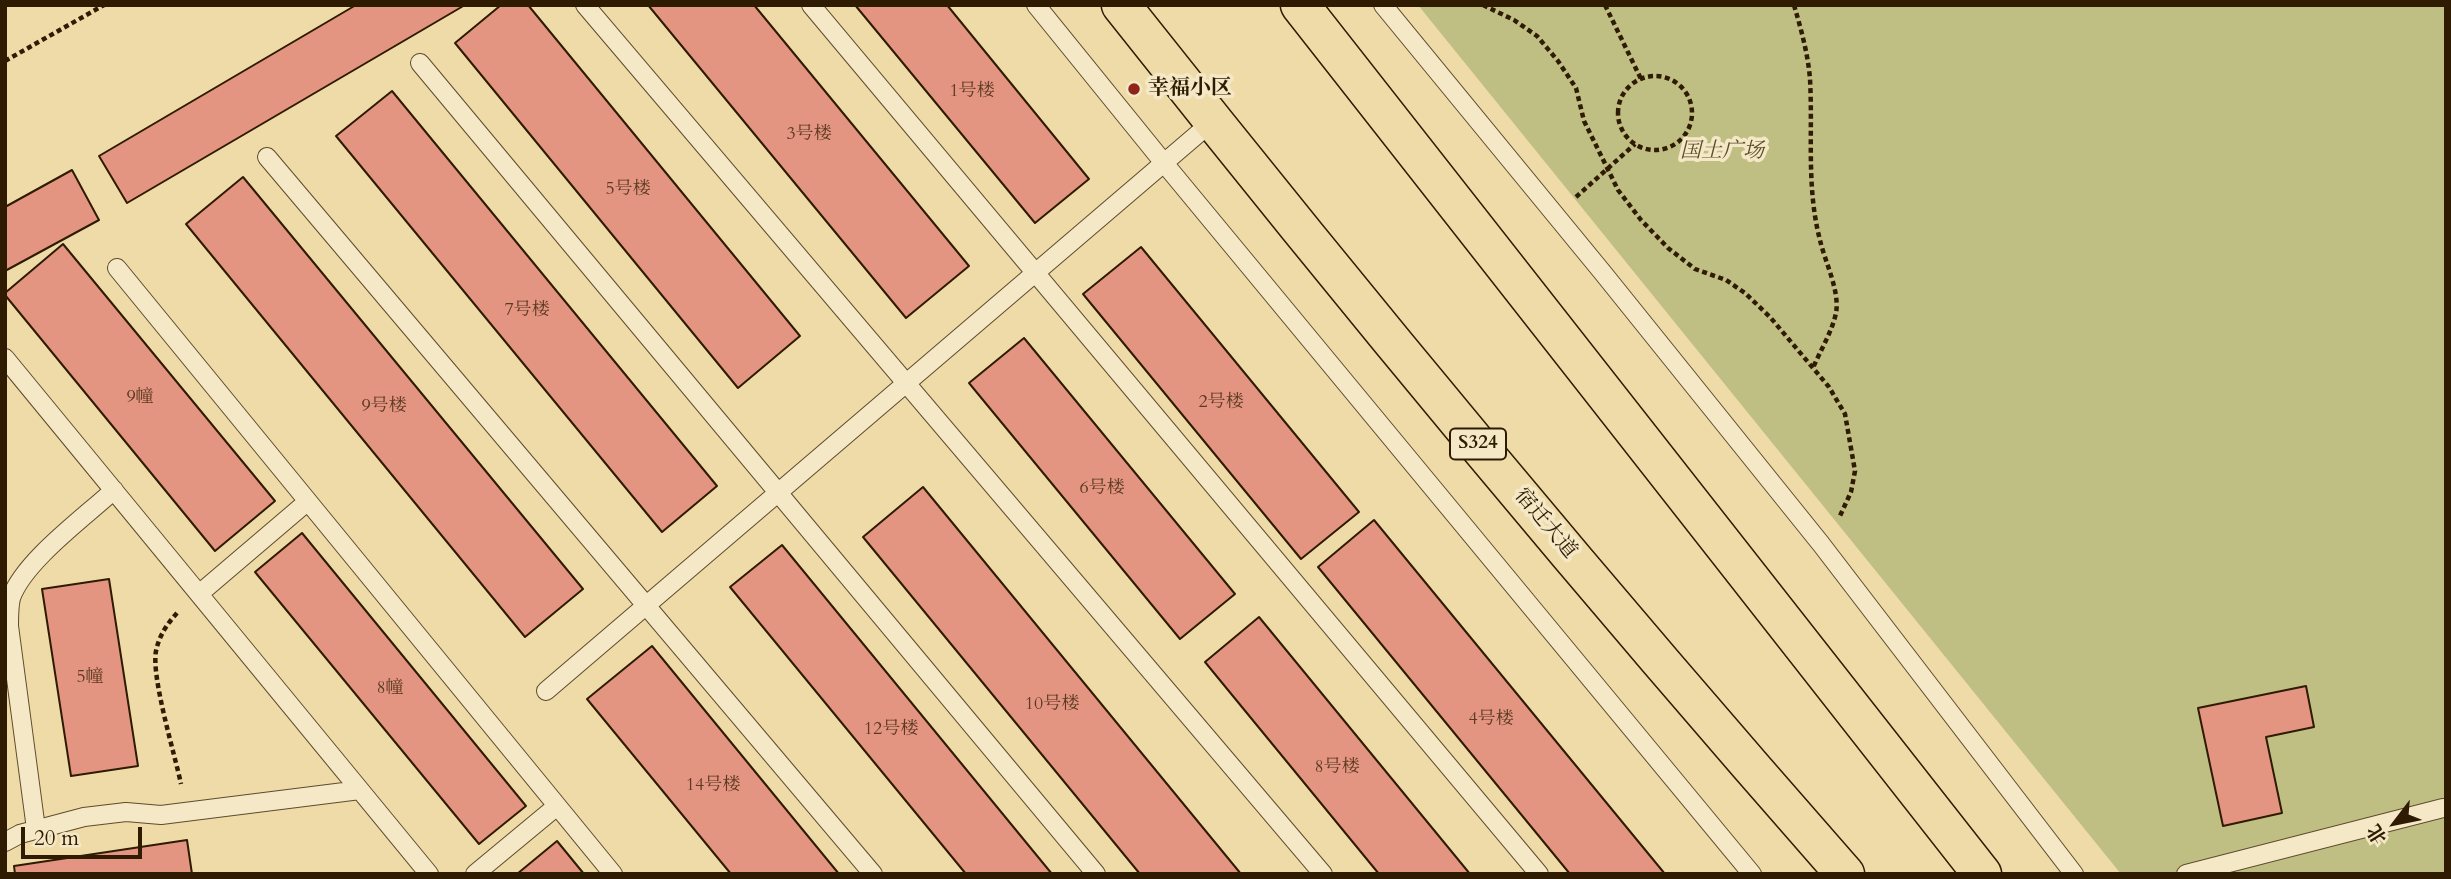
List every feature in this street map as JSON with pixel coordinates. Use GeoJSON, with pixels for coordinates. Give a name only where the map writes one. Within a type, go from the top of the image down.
{"type":"FeatureCollection","features":[{"type":"Feature","properties":{"kind":"main road","name":"宿迁大道"},"geometry":{"type":"LineString","coordinates":[[1121,5],[1213,121],[1683,690],[1845,874]]}},
{"type":"Feature","properties":{"kind":"main road"},"geometry":{"type":"LineString","coordinates":[[1300,5],[1982,874]]}},
{"type":"Feature","properties":{"kind":"lane"},"geometry":{"type":"LineString","coordinates":[[585,5],[1323,874]]}},
{"type":"Feature","properties":{"kind":"lane"},"geometry":{"type":"LineString","coordinates":[[811,5],[1539,874]]}},
{"type":"Feature","properties":{"kind":"lane"},"geometry":{"type":"LineString","coordinates":[[1036,5],[1752,874]]}},
{"type":"Feature","properties":{"kind":"lane"},"geometry":{"type":"LineString","coordinates":[[1383,5],[1821,544],[2074,874]]}},
{"type":"Feature","properties":{"kind":"lane"},"geometry":{"type":"LineString","coordinates":[[420,63],[1096,874]]}},
{"type":"Feature","properties":{"kind":"lane"},"geometry":{"type":"LineString","coordinates":[[546,691],[1213,121]]}},
{"type":"Feature","properties":{"kind":"lane"},"geometry":{"type":"LineString","coordinates":[[267,157],[873,874]]}},
{"type":"Feature","properties":{"kind":"lane"},"geometry":{"type":"LineString","coordinates":[[117,268],[612,874]]}},
{"type":"Feature","properties":{"kind":"lane"},"geometry":{"type":"LineString","coordinates":[[5,358],[429,874]]}},
{"type":"Feature","properties":{"kind":"lane"},"geometry":{"type":"LineString","coordinates":[[36,829],[9,626],[11,600],[21,578],[38,559],[114,490]]}},
{"type":"Feature","properties":{"kind":"lane"},"geometry":{"type":"LineString","coordinates":[[200,594],[307,502]]}},
{"type":"Feature","properties":{"kind":"lane"},"geometry":{"type":"LineString","coordinates":[[5,842],[36,829],[94,816],[126,812],[161,816],[360,790]]}},
{"type":"Feature","properties":{"kind":"lane"},"geometry":{"type":"LineString","coordinates":[[475,874],[557,806]]}},
{"type":"Feature","properties":{"kind":"lane"},"geometry":{"type":"LineString","coordinates":[[2186,874],[2443,808]]}},
{"type":"Feature","properties":{"kind":"path"},"geometry":{"type":"LineString","coordinates":[[5,61],[104,5]]}},
{"type":"Feature","properties":{"kind":"path"},"geometry":{"type":"LineString","coordinates":[[1483,5],[1514,20],[1537,36],[1558,61],[1576,88],[1584,121],[1608,169],[1641,220],[1668,248],[1695,269],[1726,280],[1745,293],[1770,317],[1829,387],[1845,414],[1855,471],[1851,492],[1842,512],[1821,544]]}},
{"type":"Feature","properties":{"kind":"path"},"geometry":{"type":"LineString","coordinates":[[1605,5],[1641,79]]}},
{"type":"Feature","properties":{"kind":"path"},"geometry":{"type":"LineString","coordinates":[[1794,5],[1810,76],[1810,178],[1819,239],[1833,279],[1836,312],[1813,368]]}},
{"type":"Feature","properties":{"kind":"path"},"geometry":{"type":"LineString","coordinates":[[1654,76],[1667,78],[1678,84],[1692,105],[1691,123],[1685,135],[1676,144],[1664,149],[1651,150],[1635,144],[1621,128],[1618,108],[1629,86],[1654,76]]}},
{"type":"Feature","properties":{"kind":"path"},"geometry":{"type":"LineString","coordinates":[[1556,215],[1635,144]]}},
{"type":"Feature","properties":{"kind":"path"},"geometry":{"type":"LineString","coordinates":[[188,813],[156,674],[155,652],[163,630],[200,594]]}},
{"type":"Feature","properties":{"kind":"green space","name":"国土广场"},"geometry":{"type":"Polygon","coordinates":[[[1418,5],[2446,5],[2446,874],[2121,874],[1418,5]]]}},
{"type":"Feature","properties":{"kind":"building"},"geometry":{"type":"Polygon","coordinates":[[[356,5],[465,5],[127,203],[99,156],[356,5]]]}},
{"type":"Feature","properties":{"kind":"building"},"geometry":{"type":"Polygon","coordinates":[[[501,5],[528,5],[800,336],[738,388],[455,43],[501,5]]]}},
{"type":"Feature","properties":{"kind":"building"},"geometry":{"type":"Polygon","coordinates":[[[648,5],[754,5],[969,266],[906,318],[648,5]]]}},
{"type":"Feature","properties":{"kind":"building"},"geometry":{"type":"Polygon","coordinates":[[[855,5],[947,5],[1089,179],[1035,223],[855,5]]]}},
{"type":"Feature","properties":{"kind":"building"},"geometry":{"type":"Polygon","coordinates":[[[392,91],[717,486],[662,532],[336,136],[392,91]]]}},
{"type":"Feature","properties":{"kind":"building"},"geometry":{"type":"Polygon","coordinates":[[[72,170],[99,220],[5,271],[5,207],[72,170]]]}},
{"type":"Feature","properties":{"kind":"building"},"geometry":{"type":"Polygon","coordinates":[[[243,177],[583,589],[525,637],[186,224],[243,177]]]}},
{"type":"Feature","properties":{"kind":"building"},"geometry":{"type":"Polygon","coordinates":[[[63,244],[275,501],[215,551],[5,295],[63,244]]]}},
{"type":"Feature","properties":{"kind":"building"},"geometry":{"type":"Polygon","coordinates":[[[1141,247],[1359,512],[1301,559],[1083,294],[1141,247]]]}},
{"type":"Feature","properties":{"kind":"building"},"geometry":{"type":"Polygon","coordinates":[[[1024,338],[1235,594],[1180,639],[969,383],[1024,338]]]}},
{"type":"Feature","properties":{"kind":"building"},"geometry":{"type":"Polygon","coordinates":[[[923,487],[1241,874],[1140,874],[863,537],[923,487]]]}},
{"type":"Feature","properties":{"kind":"building"},"geometry":{"type":"Polygon","coordinates":[[[1374,520],[1665,874],[1570,874],[1318,567],[1374,520]]]}},
{"type":"Feature","properties":{"kind":"building"},"geometry":{"type":"Polygon","coordinates":[[[302,533],[526,806],[479,844],[255,572],[302,533]]]}},
{"type":"Feature","properties":{"kind":"building"},"geometry":{"type":"Polygon","coordinates":[[[782,545],[1052,874],[966,874],[730,587],[782,545]]]}},
{"type":"Feature","properties":{"kind":"building"},"geometry":{"type":"Polygon","coordinates":[[[109,579],[138,766],[71,776],[42,589],[109,579]]]}},
{"type":"Feature","properties":{"kind":"building"},"geometry":{"type":"Polygon","coordinates":[[[1259,617],[1470,874],[1379,874],[1205,662],[1259,617]]]}},
{"type":"Feature","properties":{"kind":"building"},"geometry":{"type":"Polygon","coordinates":[[[652,646],[839,874],[731,874],[587,699],[652,646]]]}},
{"type":"Feature","properties":{"kind":"building"},"geometry":{"type":"Polygon","coordinates":[[[2306,686],[2314,727],[2266,737],[2282,813],[2223,826],[2198,708],[2306,686]]]}},
{"type":"Feature","properties":{"kind":"building"},"geometry":{"type":"Polygon","coordinates":[[[187,840],[192,874],[15,874],[14,866],[187,840]]]}},
{"type":"Feature","properties":{"kind":"building"},"geometry":{"type":"Polygon","coordinates":[[[557,841],[584,874],[517,874],[557,841]]]}},
{"type":"Feature","properties":{"kind":"place","name":"幸福小区"},"geometry":{"type":"Point","coordinates":[1134,89]}}]}
